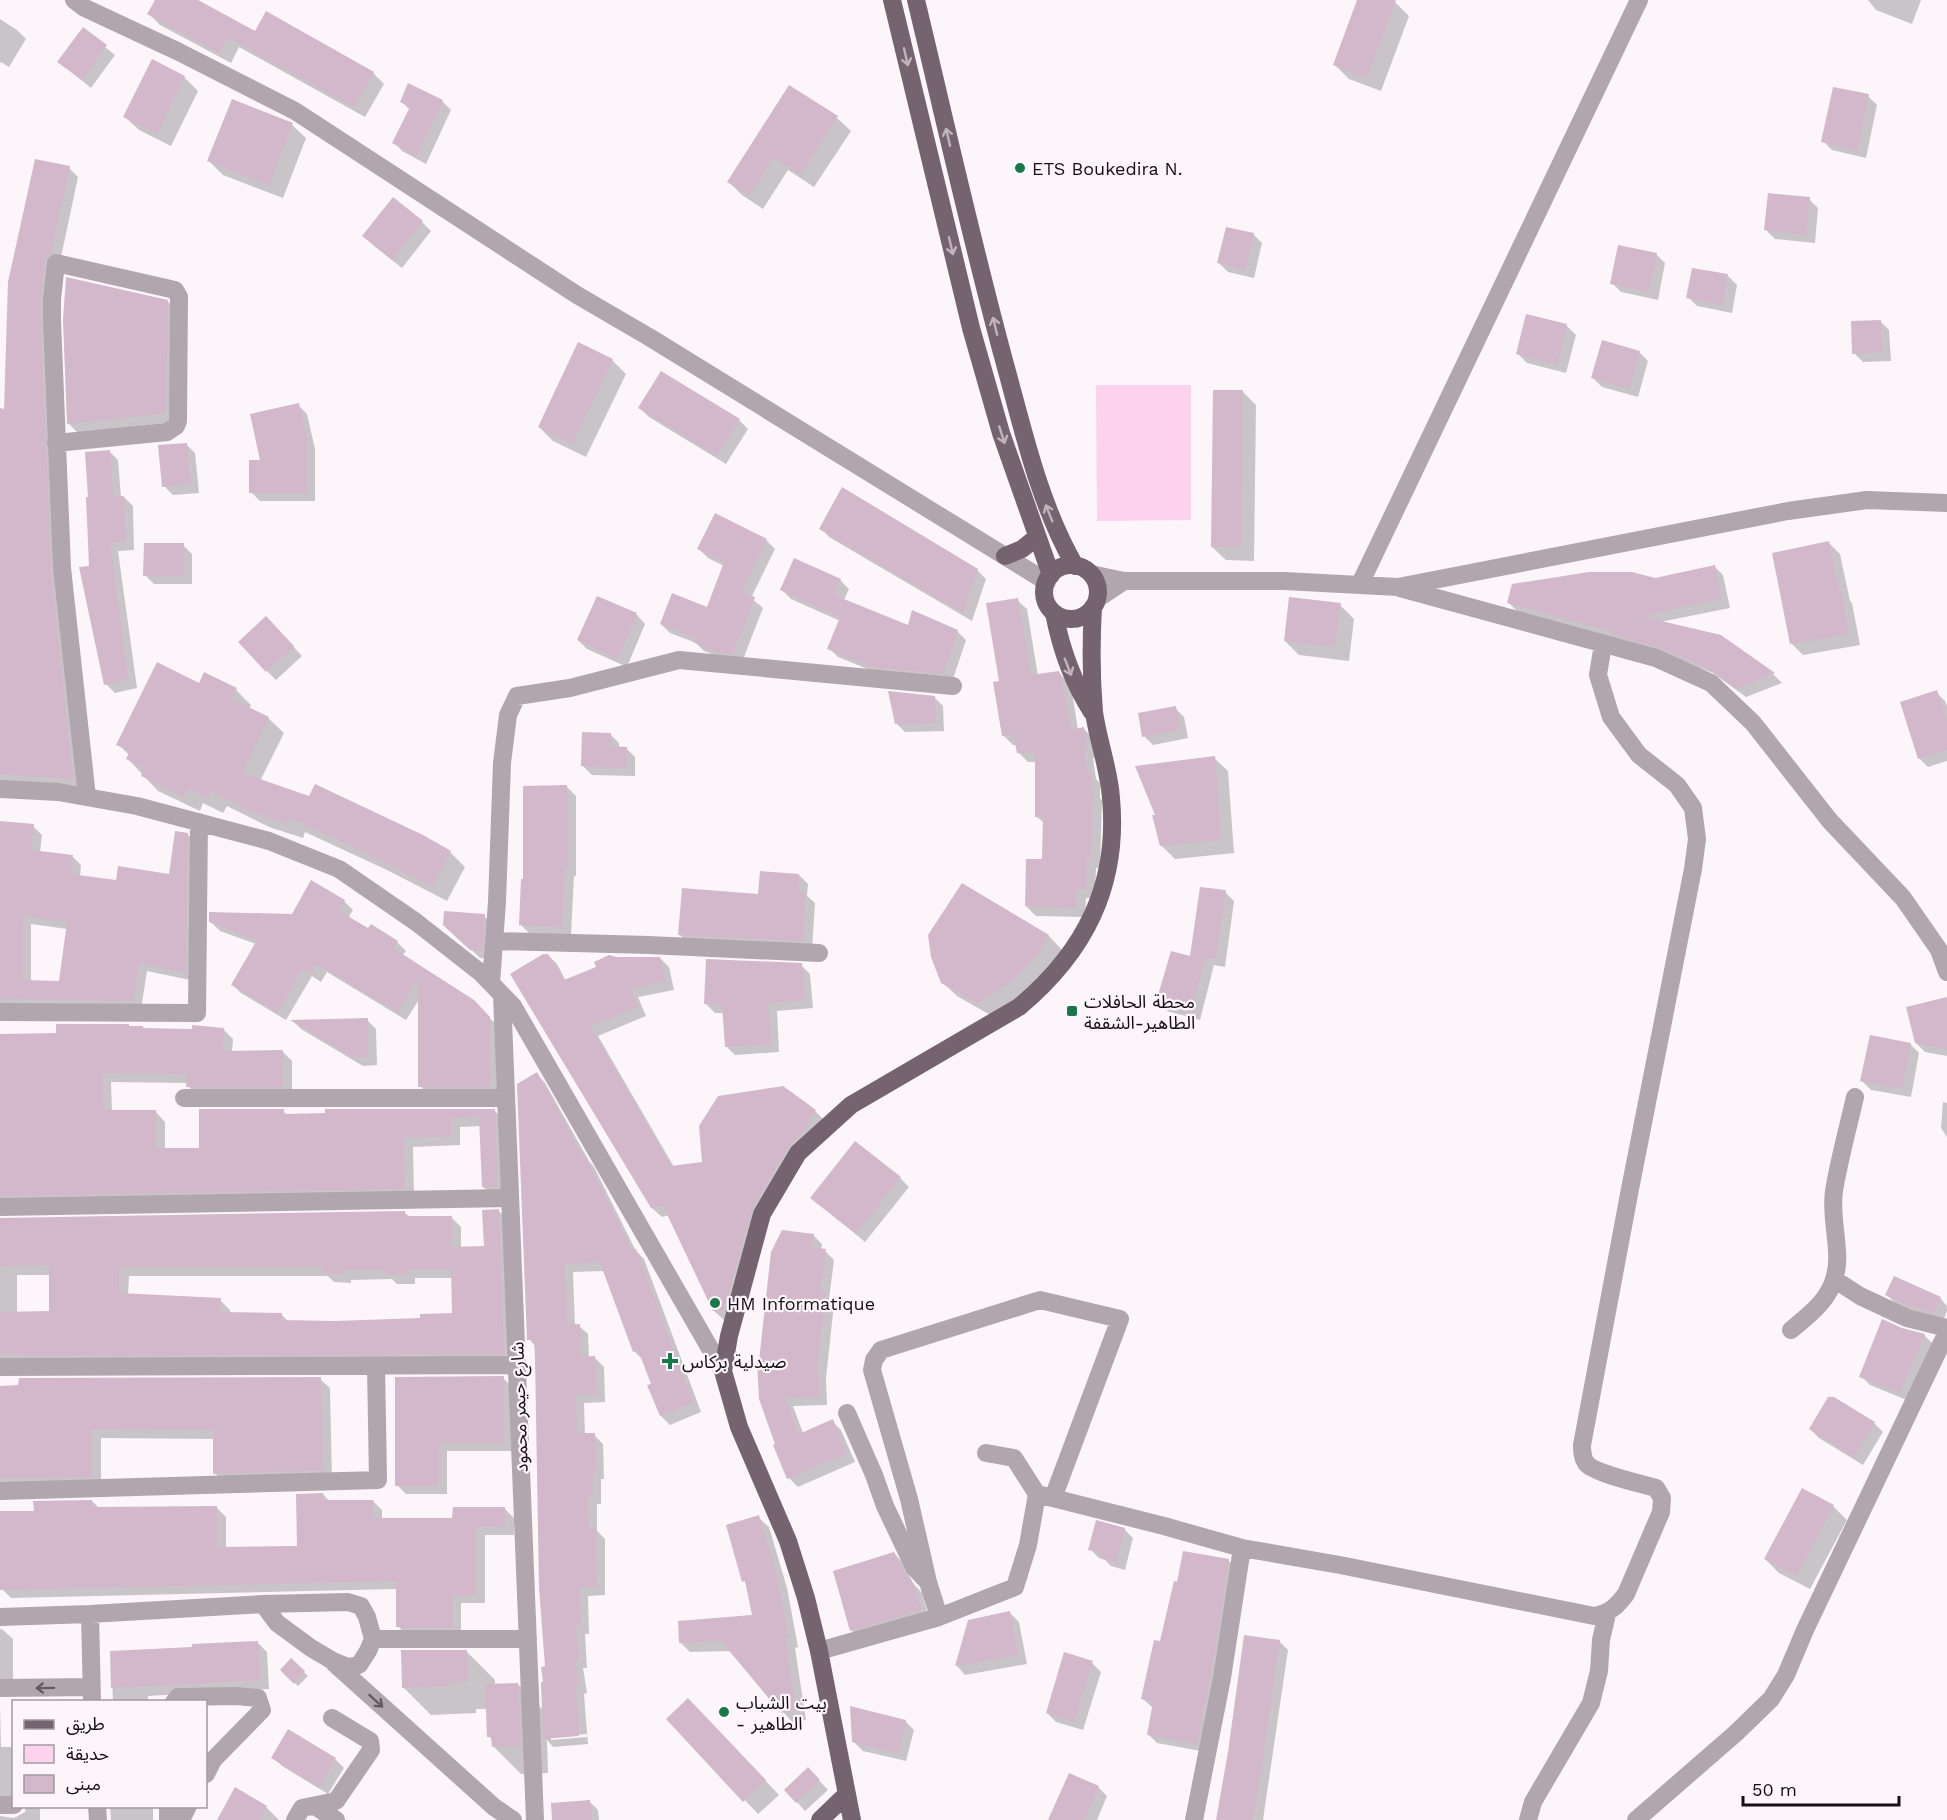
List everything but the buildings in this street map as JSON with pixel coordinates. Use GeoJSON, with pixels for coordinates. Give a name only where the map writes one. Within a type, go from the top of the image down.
{"type":"FeatureCollection","features":[{"type":"Feature","properties":{"kind":"main road"},"geometry":{"type":"LineString","coordinates":[[892,0],[971,328],[1001,433],[1049,578]]}},
{"type":"Feature","properties":{"kind":"main road"},"geometry":{"type":"LineString","coordinates":[[852,1820],[819,1651],[806,1598],[788,1541],[739,1427],[723,1371],[729,1336],[762,1214],[798,1153],[851,1105],[1019,1006],[1042,988],[1078,943],[1092,917],[1109,862],[1112,833],[1111,797],[1095,716],[1091,662],[1096,581],[1083,570],[1055,528],[1034,469],[996,331],[916,0]]}},
{"type":"Feature","properties":{"kind":"main road"},"geometry":{"type":"LineString","coordinates":[[1005,556],[1022,549],[1037,537]]}},
{"type":"Feature","properties":{"kind":"main road"},"geometry":{"type":"LineString","coordinates":[[1083,570],[1066,566],[1058,569],[1049,578],[1044,590],[1045,599],[1048,607],[1054,613],[1062,618],[1071,619],[1088,614],[1095,603]]}},
{"type":"Feature","properties":{"kind":"main road"},"geometry":{"type":"LineString","coordinates":[[1054,613],[1064,657],[1082,697],[1095,716]]}},
{"type":"Feature","properties":{"kind":"main road"},"geometry":{"type":"LineString","coordinates":[[820,1820],[847,1794]]}},
{"type":"Feature","properties":{"kind":"street"},"geometry":{"type":"LineString","coordinates":[[74,0],[83,7],[177,51],[295,111],[577,295],[1005,556],[1049,578]]}},
{"type":"Feature","properties":{"kind":"street"},"geometry":{"type":"LineString","coordinates":[[1360,584],[1639,0]]}},
{"type":"Feature","properties":{"kind":"street"},"geometry":{"type":"LineString","coordinates":[[56,443],[167,432],[176,426],[178,421],[179,297],[175,290],[56,263],[52,299],[56,443],[62,568],[87,797]]}},
{"type":"Feature","properties":{"kind":"street"},"geometry":{"type":"LineString","coordinates":[[1398,587],[1788,511],[1867,500],[1947,503]]}},
{"type":"Feature","properties":{"kind":"street"},"geometry":{"type":"LineString","coordinates":[[1083,570],[1124,581],[1273,581],[1398,587],[1656,658],[1711,683],[1753,723],[1830,821],[1903,898],[1939,950],[1947,972]]}},
{"type":"Feature","properties":{"kind":"street"},"geometry":{"type":"LineString","coordinates":[[1095,603],[1124,581]]}},
{"type":"Feature","properties":{"kind":"street"},"geometry":{"type":"LineString","coordinates":[[987,1453],[1014,1458],[1045,1496],[1242,1548],[1340,1565],[1594,1616],[1607,1614],[1618,1605],[1626,1593],[1661,1512],[1662,1498],[1656,1488],[1596,1471],[1586,1464],[1582,1454],[1582,1445],[1697,839],[1693,808],[1677,785],[1639,755],[1611,717],[1598,675],[1603,644]]}},
{"type":"Feature","properties":{"kind":"street","name":"شارع حيمر محمود"},"geometry":{"type":"LineString","coordinates":[[535,1820],[506,1098],[494,941],[501,763],[508,715],[518,696],[570,688],[679,660],[953,687]]}},
{"type":"Feature","properties":{"kind":"street"},"geometry":{"type":"LineString","coordinates":[[0,789],[58,792],[137,806],[270,842],[339,869],[416,922],[482,974],[513,1006],[723,1371]]}},
{"type":"Feature","properties":{"kind":"street"},"geometry":{"type":"LineString","coordinates":[[0,1012],[197,1012],[199,822]]}},
{"type":"Feature","properties":{"kind":"street"},"geometry":{"type":"LineString","coordinates":[[494,941],[819,953]]}},
{"type":"Feature","properties":{"kind":"street"},"geometry":{"type":"LineString","coordinates":[[1791,1329],[1826,1299],[1834,1279],[1838,1253],[1833,1216],[1834,1192],[1855,1097]]}},
{"type":"Feature","properties":{"kind":"street"},"geometry":{"type":"LineString","coordinates":[[184,1098],[506,1098]]}},
{"type":"Feature","properties":{"kind":"street"},"geometry":{"type":"LineString","coordinates":[[0,1207],[510,1198]]}},
{"type":"Feature","properties":{"kind":"street"},"geometry":{"type":"LineString","coordinates":[[1635,1820],[1737,1733],[1771,1699],[1786,1675],[1805,1630],[1947,1330],[1906,1318],[1860,1296],[1834,1279]]}},
{"type":"Feature","properties":{"kind":"street"},"geometry":{"type":"LineString","coordinates":[[819,1651],[939,1617],[1015,1587],[1045,1496],[1120,1319],[1040,1300],[881,1350],[874,1360],[872,1370],[909,1499],[928,1582],[939,1617]]}},
{"type":"Feature","properties":{"kind":"street"},"geometry":{"type":"LineString","coordinates":[[0,1367],[517,1365]]}},
{"type":"Feature","properties":{"kind":"street"},"geometry":{"type":"LineString","coordinates":[[0,1491],[378,1480],[376,1366]]}},
{"type":"Feature","properties":{"kind":"street"},"geometry":{"type":"LineString","coordinates":[[847,1413],[885,1506],[914,1567],[928,1582]]}},
{"type":"Feature","properties":{"kind":"street"},"geometry":{"type":"LineString","coordinates":[[1194,1820],[1222,1678],[1242,1548]]}},
{"type":"Feature","properties":{"kind":"street"},"geometry":{"type":"LineString","coordinates":[[0,1617],[263,1604],[348,1602],[361,1606],[367,1617],[373,1639],[368,1651],[359,1665],[348,1667],[333,1662]]}},
{"type":"Feature","properties":{"kind":"street"},"geometry":{"type":"LineString","coordinates":[[263,1604],[277,1623],[333,1662],[494,1807],[513,1820]]}},
{"type":"Feature","properties":{"kind":"street"},"geometry":{"type":"LineString","coordinates":[[0,1688],[91,1694],[90,1614]]}},
{"type":"Feature","properties":{"kind":"street"},"geometry":{"type":"LineString","coordinates":[[1528,1820],[1533,1802],[1591,1703],[1599,1671],[1601,1640],[1607,1614]]}},
{"type":"Feature","properties":{"kind":"street"},"geometry":{"type":"LineString","coordinates":[[373,1639],[528,1639]]}},
{"type":"Feature","properties":{"kind":"street"},"geometry":{"type":"LineString","coordinates":[[175,1700],[178,1697],[235,1695],[258,1698],[262,1710],[213,1760],[207,1772]]}},
{"type":"Feature","properties":{"kind":"street"},"geometry":{"type":"LineString","coordinates":[[295,1820],[302,1808],[336,1801],[370,1750],[370,1741],[332,1718]]}},
{"type":"Feature","properties":{"kind":"street"},"geometry":{"type":"LineString","coordinates":[[315,1806],[336,1820]]}},
{"type":"Feature","properties":{"kind":"green space"},"geometry":{"type":"Polygon","coordinates":[[[1096,385],[1191,385],[1191,520],[1097,521],[1096,385]]]}},
{"type":"Feature","properties":{"kind":"place","name":"ETS Boukedira N."},"geometry":{"type":"Point","coordinates":[1020,168]}},
{"type":"Feature","properties":{"kind":"place","name":"محطة الحافلات الطاهير-الشقفة"},"geometry":{"type":"Point","coordinates":[1072,1011]}},
{"type":"Feature","properties":{"kind":"place","name":"HM Informatique"},"geometry":{"type":"Point","coordinates":[715,1303]}},
{"type":"Feature","properties":{"kind":"place","name":"صيدلية بركاس"},"geometry":{"type":"Point","coordinates":[670,1361]}},
{"type":"Feature","properties":{"kind":"place","name":"بيت الشباب - الطاهير"},"geometry":{"type":"Point","coordinates":[724,1712]}}]}
